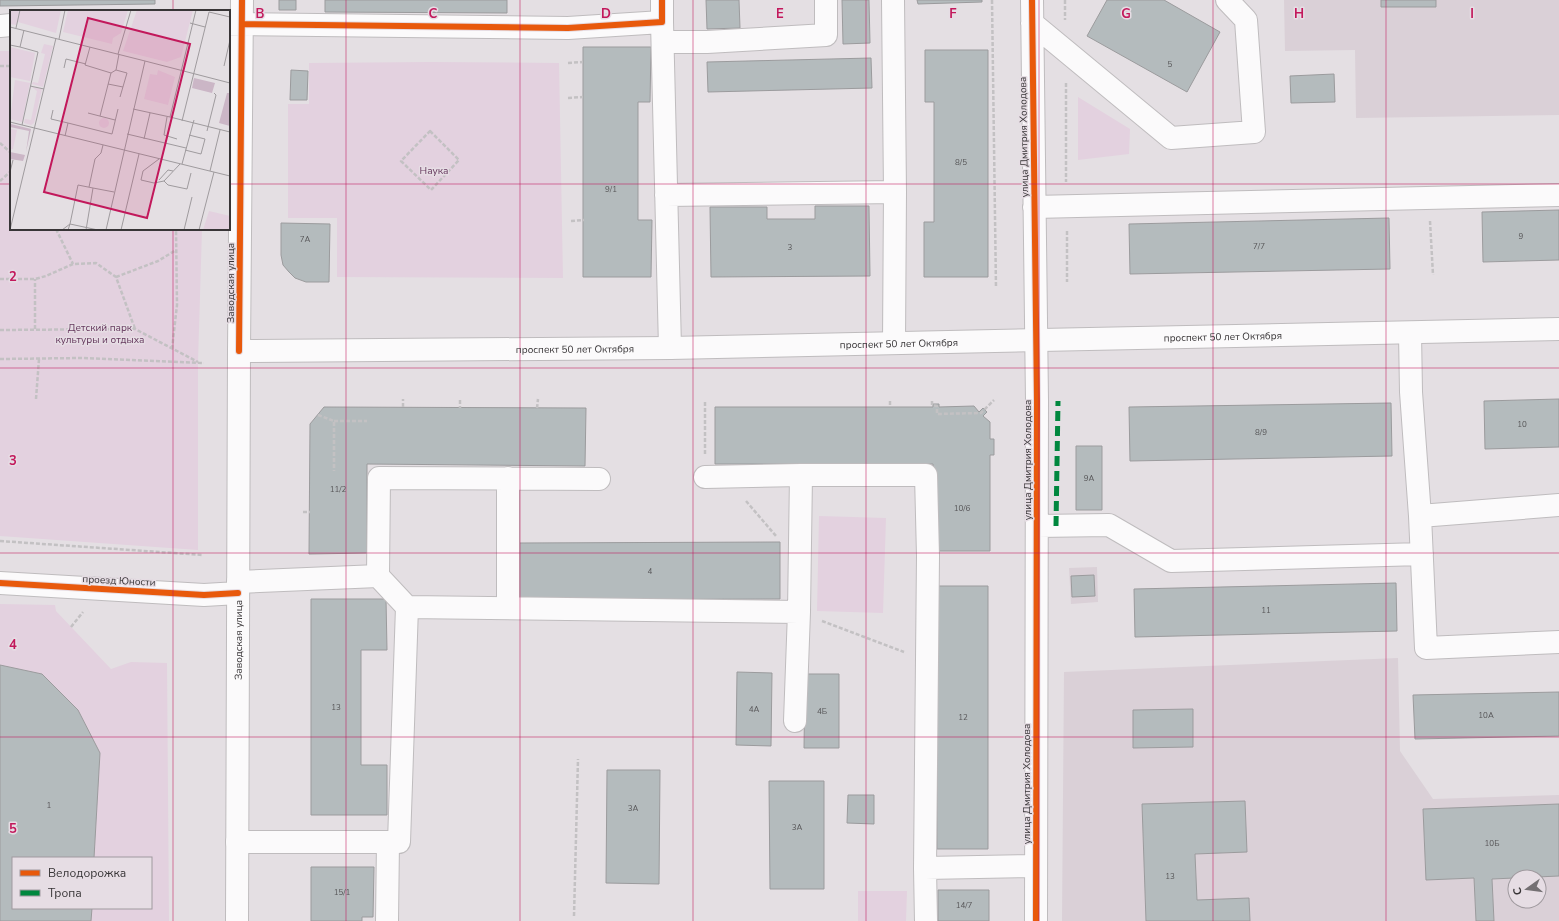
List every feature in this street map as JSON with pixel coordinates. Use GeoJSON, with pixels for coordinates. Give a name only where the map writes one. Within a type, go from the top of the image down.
{"type":"FeatureCollection","features":[{"type":"Feature","properties":{"kind":"street","name":"Заводская улица"},"geometry":{"type":"LineString","coordinates":[[236,921],[239,351],[235,24],[242,0]]}},
{"type":"Feature","properties":{"kind":"street"},"geometry":{"type":"LineString","coordinates":[[662,0],[670,348]]}},
{"type":"Feature","properties":{"kind":"street"},"geometry":{"type":"LineString","coordinates":[[235,24],[568,28],[662,32],[707,42],[826,35],[826,0]]}},
{"type":"Feature","properties":{"kind":"street"},"geometry":{"type":"LineString","coordinates":[[893,0],[895,192],[894,343]]}},
{"type":"Feature","properties":{"kind":"street","name":"улица Дмитрия Холодова"},"geometry":{"type":"LineString","coordinates":[[1032,0],[1037,526],[1036,921]]}},
{"type":"Feature","properties":{"kind":"street"},"geometry":{"type":"LineString","coordinates":[[1032,23],[1171,138],[1254,132],[1246,20],[1227,0]]}},
{"type":"Feature","properties":{"kind":"street"},"geometry":{"type":"LineString","coordinates":[[0,26],[10,25]]}},
{"type":"Feature","properties":{"kind":"street"},"geometry":{"type":"LineString","coordinates":[[666,195],[895,192]]}},
{"type":"Feature","properties":{"kind":"street"},"geometry":{"type":"LineString","coordinates":[[1034,207],[1559,195]]}},
{"type":"Feature","properties":{"kind":"street","name":"проспект 50 лет Октября"},"geometry":{"type":"LineString","coordinates":[[239,351],[670,348],[1559,329]]}},
{"type":"Feature","properties":{"kind":"street"},"geometry":{"type":"LineString","coordinates":[[1410,333],[1426,648],[1559,642]]}},
{"type":"Feature","properties":{"kind":"street"},"geometry":{"type":"LineString","coordinates":[[795,721],[799,612],[801,475]]}},
{"type":"Feature","properties":{"kind":"street"},"geometry":{"type":"LineString","coordinates":[[716,477],[926,475],[928,556],[926,660],[926,921]]}},
{"type":"Feature","properties":{"kind":"street"},"geometry":{"type":"LineString","coordinates":[[237,842],[399,842],[407,607],[378,576],[379,478],[599,479]]}},
{"type":"Feature","properties":{"kind":"street"},"geometry":{"type":"LineString","coordinates":[[508,478],[508,608]]}},
{"type":"Feature","properties":{"kind":"street"},"geometry":{"type":"LineString","coordinates":[[1420,516],[1559,505]]}},
{"type":"Feature","properties":{"kind":"street"},"geometry":{"type":"LineString","coordinates":[[1037,526],[1109,525],[1170,561],[1422,554]]}},
{"type":"Feature","properties":{"kind":"street","name":"проезд Юности"},"geometry":{"type":"LineString","coordinates":[[0,583],[204,595],[238,588],[378,576]]}},
{"type":"Feature","properties":{"kind":"street"},"geometry":{"type":"LineString","coordinates":[[407,607],[799,612]]}},
{"type":"Feature","properties":{"kind":"street"},"geometry":{"type":"LineString","coordinates":[[387,921],[388,842]]}},
{"type":"Feature","properties":{"kind":"street"},"geometry":{"type":"LineString","coordinates":[[925,868],[1036,866]]}},
{"type":"Feature","properties":{"kind":"path"},"geometry":{"type":"LineString","coordinates":[[992,0],[996,288]]}},
{"type":"Feature","properties":{"kind":"path"},"geometry":{"type":"LineString","coordinates":[[1065,0],[1067,282]]}},
{"type":"Feature","properties":{"kind":"path"},"geometry":{"type":"LineString","coordinates":[[568,63],[583,62]]}},
{"type":"Feature","properties":{"kind":"path"},"geometry":{"type":"LineString","coordinates":[[568,98],[583,97]]}},
{"type":"Feature","properties":{"kind":"path"},"geometry":{"type":"LineString","coordinates":[[430,131],[459,160],[431,190],[401,161],[430,131]]}},
{"type":"Feature","properties":{"kind":"path"},"geometry":{"type":"LineString","coordinates":[[0,143],[10,152]]}},
{"type":"Feature","properties":{"kind":"path"},"geometry":{"type":"LineString","coordinates":[[0,181],[10,172]]}},
{"type":"Feature","properties":{"kind":"path"},"geometry":{"type":"LineString","coordinates":[[1428,198],[1433,275]]}},
{"type":"Feature","properties":{"kind":"path"},"geometry":{"type":"LineString","coordinates":[[571,221],[584,220]]}},
{"type":"Feature","properties":{"kind":"path"},"geometry":{"type":"LineString","coordinates":[[56,230],[73,264]]}},
{"type":"Feature","properties":{"kind":"path"},"geometry":{"type":"LineString","coordinates":[[172,348],[177,305],[176,230]]}},
{"type":"Feature","properties":{"kind":"path"},"geometry":{"type":"LineString","coordinates":[[116,277],[158,261],[176,250]]}},
{"type":"Feature","properties":{"kind":"path"},"geometry":{"type":"LineString","coordinates":[[0,279],[35,279],[46,276],[73,264],[96,263],[116,277],[135,329]]}},
{"type":"Feature","properties":{"kind":"path"},"geometry":{"type":"LineString","coordinates":[[35,279],[35,329]]}},
{"type":"Feature","properties":{"kind":"path"},"geometry":{"type":"LineString","coordinates":[[0,330],[135,329],[198,362]]}},
{"type":"Feature","properties":{"kind":"path"},"geometry":{"type":"LineString","coordinates":[[0,359],[81,358],[204,363]]}},
{"type":"Feature","properties":{"kind":"path"},"geometry":{"type":"LineString","coordinates":[[36,399],[39,359]]}},
{"type":"Feature","properties":{"kind":"path"},"geometry":{"type":"LineString","coordinates":[[402,407],[403,399]]}},
{"type":"Feature","properties":{"kind":"path"},"geometry":{"type":"LineString","coordinates":[[537,408],[538,399]]}},
{"type":"Feature","properties":{"kind":"path"},"geometry":{"type":"LineString","coordinates":[[460,400],[460,408]]}},
{"type":"Feature","properties":{"kind":"path"},"geometry":{"type":"LineString","coordinates":[[705,400],[716,477],[774,535],[800,544]]}},
{"type":"Feature","properties":{"kind":"path"},"geometry":{"type":"LineString","coordinates":[[932,401],[932,405],[938,406],[937,414],[981,413],[994,400]]}},
{"type":"Feature","properties":{"kind":"path"},"geometry":{"type":"LineString","coordinates":[[890,401],[890,407]]}},
{"type":"Feature","properties":{"kind":"path"},"geometry":{"type":"LineString","coordinates":[[318,415],[334,421],[366,421]]}},
{"type":"Feature","properties":{"kind":"path"},"geometry":{"type":"LineString","coordinates":[[334,421],[334,471]]}},
{"type":"Feature","properties":{"kind":"path"},"geometry":{"type":"LineString","coordinates":[[303,512],[310,512]]}},
{"type":"Feature","properties":{"kind":"path"},"geometry":{"type":"LineString","coordinates":[[0,541],[203,555]]}},
{"type":"Feature","properties":{"kind":"path"},"geometry":{"type":"LineString","coordinates":[[799,612],[926,660]]}},
{"type":"Feature","properties":{"kind":"path"},"geometry":{"type":"LineString","coordinates":[[574,916],[578,759]]}},
{"type":"Feature","properties":{"kind":"shaded area"},"geometry":{"type":"Polygon","coordinates":[[[1284,0],[1381,0],[1382,7],[1435,7],[1436,0],[1559,0],[1559,115],[1356,118],[1355,50],[1285,51],[1284,0]]]}},
{"type":"Feature","properties":{"kind":"shaded area"},"geometry":{"type":"Polygon","coordinates":[[[1097,567],[1098,602],[1071,604],[1069,568],[1097,567]]]}},
{"type":"Feature","properties":{"kind":"shaded area"},"geometry":{"type":"Polygon","coordinates":[[[1398,658],[1400,751],[1433,799],[1559,795],[1559,804],[1423,809],[1426,880],[1474,878],[1476,921],[1250,921],[1249,898],[1197,900],[1195,854],[1247,852],[1245,801],[1142,804],[1146,921],[1062,921],[1064,672],[1398,658]],[[1193,709],[1133,710],[1133,748],[1193,747],[1193,709]]]}},
{"type":"Feature","properties":{"kind":"shaded area"},"geometry":{"type":"Polygon","coordinates":[[[1559,876],[1559,921],[1494,921],[1492,879],[1507,878],[1507,909],[1547,909],[1547,877],[1559,876]]]}},
{"type":"Feature","properties":{"kind":"green space","name":"Детский парк культуры и отдыха"},"geometry":{"type":"Polygon","coordinates":[[[0,51],[10,51],[10,230],[202,230],[198,362],[198,550],[0,536],[0,51]]]}},
{"type":"Feature","properties":{"kind":"green space","name":"Наука"},"geometry":{"type":"Polygon","coordinates":[[[309,63],[559,63],[563,278],[337,277],[337,218],[288,218],[288,104],[309,104],[309,63]]]}},
{"type":"Feature","properties":{"kind":"green space"},"geometry":{"type":"Polygon","coordinates":[[[1078,97],[1130,129],[1129,154],[1078,160],[1078,97]]]}},
{"type":"Feature","properties":{"kind":"green space"},"geometry":{"type":"Polygon","coordinates":[[[819,516],[886,518],[883,613],[817,611],[819,516]]]}},
{"type":"Feature","properties":{"kind":"green space"},"geometry":{"type":"Polygon","coordinates":[[[0,604],[55,605],[56,611],[111,669],[131,662],[167,663],[169,921],[0,921],[0,604]]]}},
{"type":"Feature","properties":{"kind":"green space"},"geometry":{"type":"Polygon","coordinates":[[[858,891],[907,891],[906,921],[858,921],[858,891]]]}},
{"type":"Feature","properties":{"kind":"building"},"geometry":{"type":"Polygon","coordinates":[[[0,0],[155,0],[155,4],[0,6],[0,0]]]}},
{"type":"Feature","properties":{"kind":"building"},"geometry":{"type":"Polygon","coordinates":[[[279,0],[296,0],[296,10],[279,10],[279,0]]]}},
{"type":"Feature","properties":{"kind":"building"},"geometry":{"type":"Polygon","coordinates":[[[325,0],[507,0],[507,13],[325,12],[325,0]]]}},
{"type":"Feature","properties":{"kind":"building"},"geometry":{"type":"Polygon","coordinates":[[[706,0],[739,0],[740,28],[707,29],[706,0]]]}},
{"type":"Feature","properties":{"kind":"building"},"geometry":{"type":"Polygon","coordinates":[[[842,0],[869,0],[870,43],[843,44],[842,0]]]}},
{"type":"Feature","properties":{"kind":"building"},"geometry":{"type":"Polygon","coordinates":[[[917,0],[982,0],[982,2],[918,4],[917,0]]]}},
{"type":"Feature","properties":{"kind":"building"},"geometry":{"type":"Polygon","coordinates":[[[1107,0],[1164,0],[1220,32],[1187,92],[1087,36],[1107,0]]]}},
{"type":"Feature","properties":{"kind":"building"},"geometry":{"type":"Polygon","coordinates":[[[1381,0],[1436,0],[1436,7],[1381,7],[1381,0]]]}},
{"type":"Feature","properties":{"kind":"building"},"geometry":{"type":"Polygon","coordinates":[[[583,47],[651,47],[650,102],[638,102],[638,220],[652,220],[651,277],[583,277],[583,47]]]}},
{"type":"Feature","properties":{"kind":"building"},"geometry":{"type":"Polygon","coordinates":[[[925,50],[988,50],[988,277],[924,277],[924,222],[934,222],[934,102],[925,102],[925,50]]]}},
{"type":"Feature","properties":{"kind":"building"},"geometry":{"type":"Polygon","coordinates":[[[871,58],[872,88],[708,92],[707,62],[871,58]]]}},
{"type":"Feature","properties":{"kind":"building"},"geometry":{"type":"Polygon","coordinates":[[[291,70],[308,71],[307,100],[290,100],[291,70]]]}},
{"type":"Feature","properties":{"kind":"building"},"geometry":{"type":"Polygon","coordinates":[[[1334,74],[1335,102],[1291,103],[1290,76],[1334,74]]]}},
{"type":"Feature","properties":{"kind":"building"},"geometry":{"type":"Polygon","coordinates":[[[815,206],[869,206],[870,276],[711,277],[710,207],[767,207],[767,219],[815,219],[815,206]]]}},
{"type":"Feature","properties":{"kind":"building"},"geometry":{"type":"Polygon","coordinates":[[[1559,210],[1559,260],[1483,262],[1482,212],[1559,210]]]}},
{"type":"Feature","properties":{"kind":"building"},"geometry":{"type":"Polygon","coordinates":[[[1389,218],[1390,269],[1130,274],[1129,224],[1389,218]]]}},
{"type":"Feature","properties":{"kind":"building"},"geometry":{"type":"Polygon","coordinates":[[[281,223],[330,224],[329,282],[306,282],[295,278],[283,265],[281,255],[281,223]]]}},
{"type":"Feature","properties":{"kind":"building"},"geometry":{"type":"Polygon","coordinates":[[[1559,399],[1559,447],[1485,449],[1484,401],[1559,399]]]}},
{"type":"Feature","properties":{"kind":"building"},"geometry":{"type":"Polygon","coordinates":[[[1391,403],[1392,456],[1130,461],[1129,407],[1391,403]]]}},
{"type":"Feature","properties":{"kind":"building"},"geometry":{"type":"Polygon","coordinates":[[[933,404],[939,404],[939,407],[974,406],[979,412],[983,408],[987,412],[983,416],[990,422],[990,439],[994,439],[994,455],[990,455],[990,551],[933,551],[933,464],[715,464],[715,407],[933,407],[933,404]]]}},
{"type":"Feature","properties":{"kind":"building"},"geometry":{"type":"Polygon","coordinates":[[[324,407],[586,408],[585,466],[367,464],[367,553],[309,554],[310,424],[324,407]]]}},
{"type":"Feature","properties":{"kind":"building"},"geometry":{"type":"Polygon","coordinates":[[[1076,446],[1102,446],[1102,510],[1076,510],[1076,446]]]}},
{"type":"Feature","properties":{"kind":"building"},"geometry":{"type":"Polygon","coordinates":[[[780,542],[780,599],[519,600],[519,543],[780,542]]]}},
{"type":"Feature","properties":{"kind":"building"},"geometry":{"type":"Polygon","coordinates":[[[1094,575],[1095,596],[1072,597],[1071,576],[1094,575]]]}},
{"type":"Feature","properties":{"kind":"building"},"geometry":{"type":"Polygon","coordinates":[[[1396,583],[1397,631],[1135,637],[1134,589],[1396,583]]]}},
{"type":"Feature","properties":{"kind":"building"},"geometry":{"type":"Polygon","coordinates":[[[937,586],[988,586],[988,849],[937,849],[937,586]]]}},
{"type":"Feature","properties":{"kind":"building"},"geometry":{"type":"Polygon","coordinates":[[[311,599],[386,599],[387,650],[361,650],[361,765],[387,765],[387,815],[311,815],[311,599]]]}},
{"type":"Feature","properties":{"kind":"building"},"geometry":{"type":"Polygon","coordinates":[[[0,665],[42,674],[78,710],[100,753],[94,857],[12,857],[12,909],[92,909],[91,921],[0,921],[0,665]]]}},
{"type":"Feature","properties":{"kind":"building"},"geometry":{"type":"Polygon","coordinates":[[[737,672],[772,673],[771,746],[736,745],[737,672]]]}},
{"type":"Feature","properties":{"kind":"building"},"geometry":{"type":"Polygon","coordinates":[[[805,674],[839,674],[839,748],[804,748],[805,674]]]}},
{"type":"Feature","properties":{"kind":"building"},"geometry":{"type":"Polygon","coordinates":[[[1559,692],[1559,736],[1415,739],[1413,695],[1559,692]]]}},
{"type":"Feature","properties":{"kind":"building"},"geometry":{"type":"Polygon","coordinates":[[[1193,709],[1193,747],[1133,748],[1133,710],[1193,709]]]}},
{"type":"Feature","properties":{"kind":"building"},"geometry":{"type":"Polygon","coordinates":[[[607,770],[660,770],[659,884],[606,883],[607,770]]]}},
{"type":"Feature","properties":{"kind":"building"},"geometry":{"type":"Polygon","coordinates":[[[769,781],[824,781],[824,889],[770,889],[769,781]]]}},
{"type":"Feature","properties":{"kind":"building"},"geometry":{"type":"Polygon","coordinates":[[[848,795],[874,795],[874,824],[847,823],[848,795]]]}},
{"type":"Feature","properties":{"kind":"building"},"geometry":{"type":"Polygon","coordinates":[[[1245,801],[1247,852],[1195,854],[1197,900],[1249,898],[1250,921],[1146,921],[1142,804],[1245,801]]]}},
{"type":"Feature","properties":{"kind":"building"},"geometry":{"type":"Polygon","coordinates":[[[1559,804],[1559,876],[1547,877],[1547,869],[1507,869],[1507,878],[1492,879],[1494,921],[1476,921],[1474,878],[1426,880],[1423,809],[1559,804]]]}},
{"type":"Feature","properties":{"kind":"building"},"geometry":{"type":"Polygon","coordinates":[[[311,867],[374,867],[373,917],[362,917],[362,921],[311,921],[311,867]]]}},
{"type":"Feature","properties":{"kind":"building"},"geometry":{"type":"Polygon","coordinates":[[[938,890],[989,890],[989,921],[938,921],[938,890]]]}},
{"type":"Feature","properties":{"kind":"marked path"},"geometry":{"type":"LineString","coordinates":[[1056,526],[1058,401]]}},
{"type":"Feature","properties":{"kind":"cycle path"},"geometry":{"type":"LineString","coordinates":[[239,351],[242,0]]}},
{"type":"Feature","properties":{"kind":"cycle path"},"geometry":{"type":"LineString","coordinates":[[242,24],[568,28],[662,22],[662,0]]}},
{"type":"Feature","properties":{"kind":"cycle path"},"geometry":{"type":"LineString","coordinates":[[1032,0],[1037,401],[1036,921]]}},
{"type":"Feature","properties":{"kind":"cycle path"},"geometry":{"type":"LineString","coordinates":[[0,583],[204,595],[238,593]]}}]}
